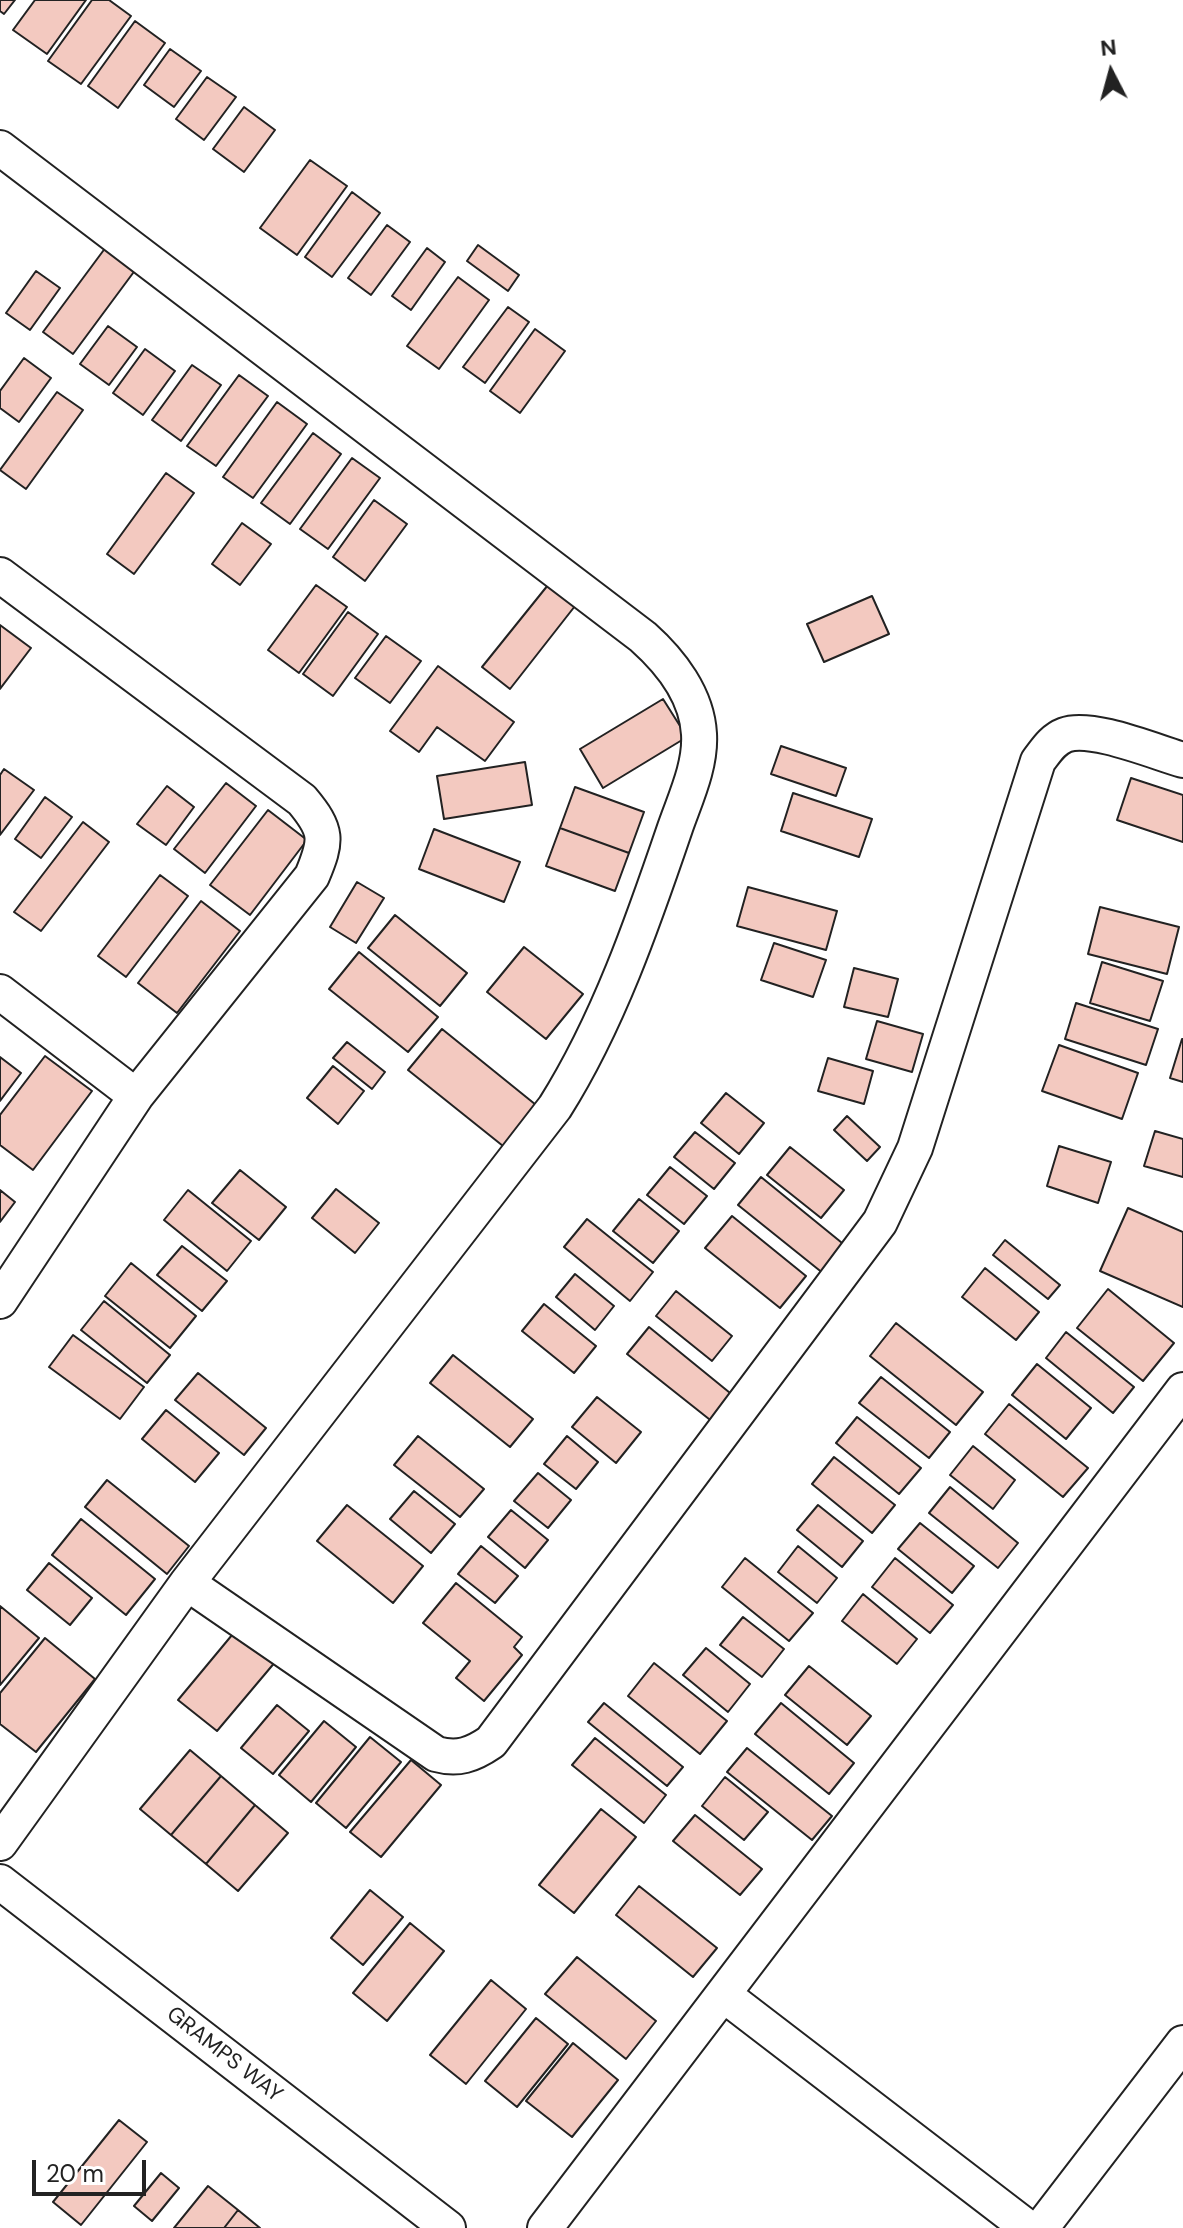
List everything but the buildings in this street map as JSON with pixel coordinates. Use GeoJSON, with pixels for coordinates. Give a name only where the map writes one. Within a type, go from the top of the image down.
{"type":"FeatureCollection","features":[{"type":"Feature","properties":{"kind":"street"},"geometry":{"type":"LineString","coordinates":[[0,148],[643,637],[662,654],[680,680],[696,710],[700,737],[695,770],[648,905],[577,1072],[545,1119],[187,1583],[0,1843]]}},
{"type":"Feature","properties":{"kind":"street"},"geometry":{"type":"LineString","coordinates":[[0,575],[302,800],[319,820],[325,841],[312,876],[136,1096],[0,1301]]}},
{"type":"Feature","properties":{"kind":"street"},"geometry":{"type":"LineString","coordinates":[[187,1583],[436,1754],[455,1759],[477,1752],[491,1742],[887,1210],[915,1148],[1038,761],[1053,741],[1067,733],[1093,734],[1183,760]]}},
{"type":"Feature","properties":{"kind":"street"},"geometry":{"type":"LineString","coordinates":[[0,992],[136,1096]]}},
{"type":"Feature","properties":{"kind":"street"},"geometry":{"type":"LineString","coordinates":[[545,2228],[1183,1390]]}},
{"type":"Feature","properties":{"kind":"street","name":"GRAMPS WAY"},"geometry":{"type":"LineString","coordinates":[[0,1882],[448,2228]]}},
{"type":"Feature","properties":{"kind":"street"},"geometry":{"type":"LineString","coordinates":[[724,1995],[1028,2228]]}},
{"type":"Feature","properties":{"kind":"street"},"geometry":{"type":"LineString","coordinates":[[1041,2228],[1183,2043]]}}]}
